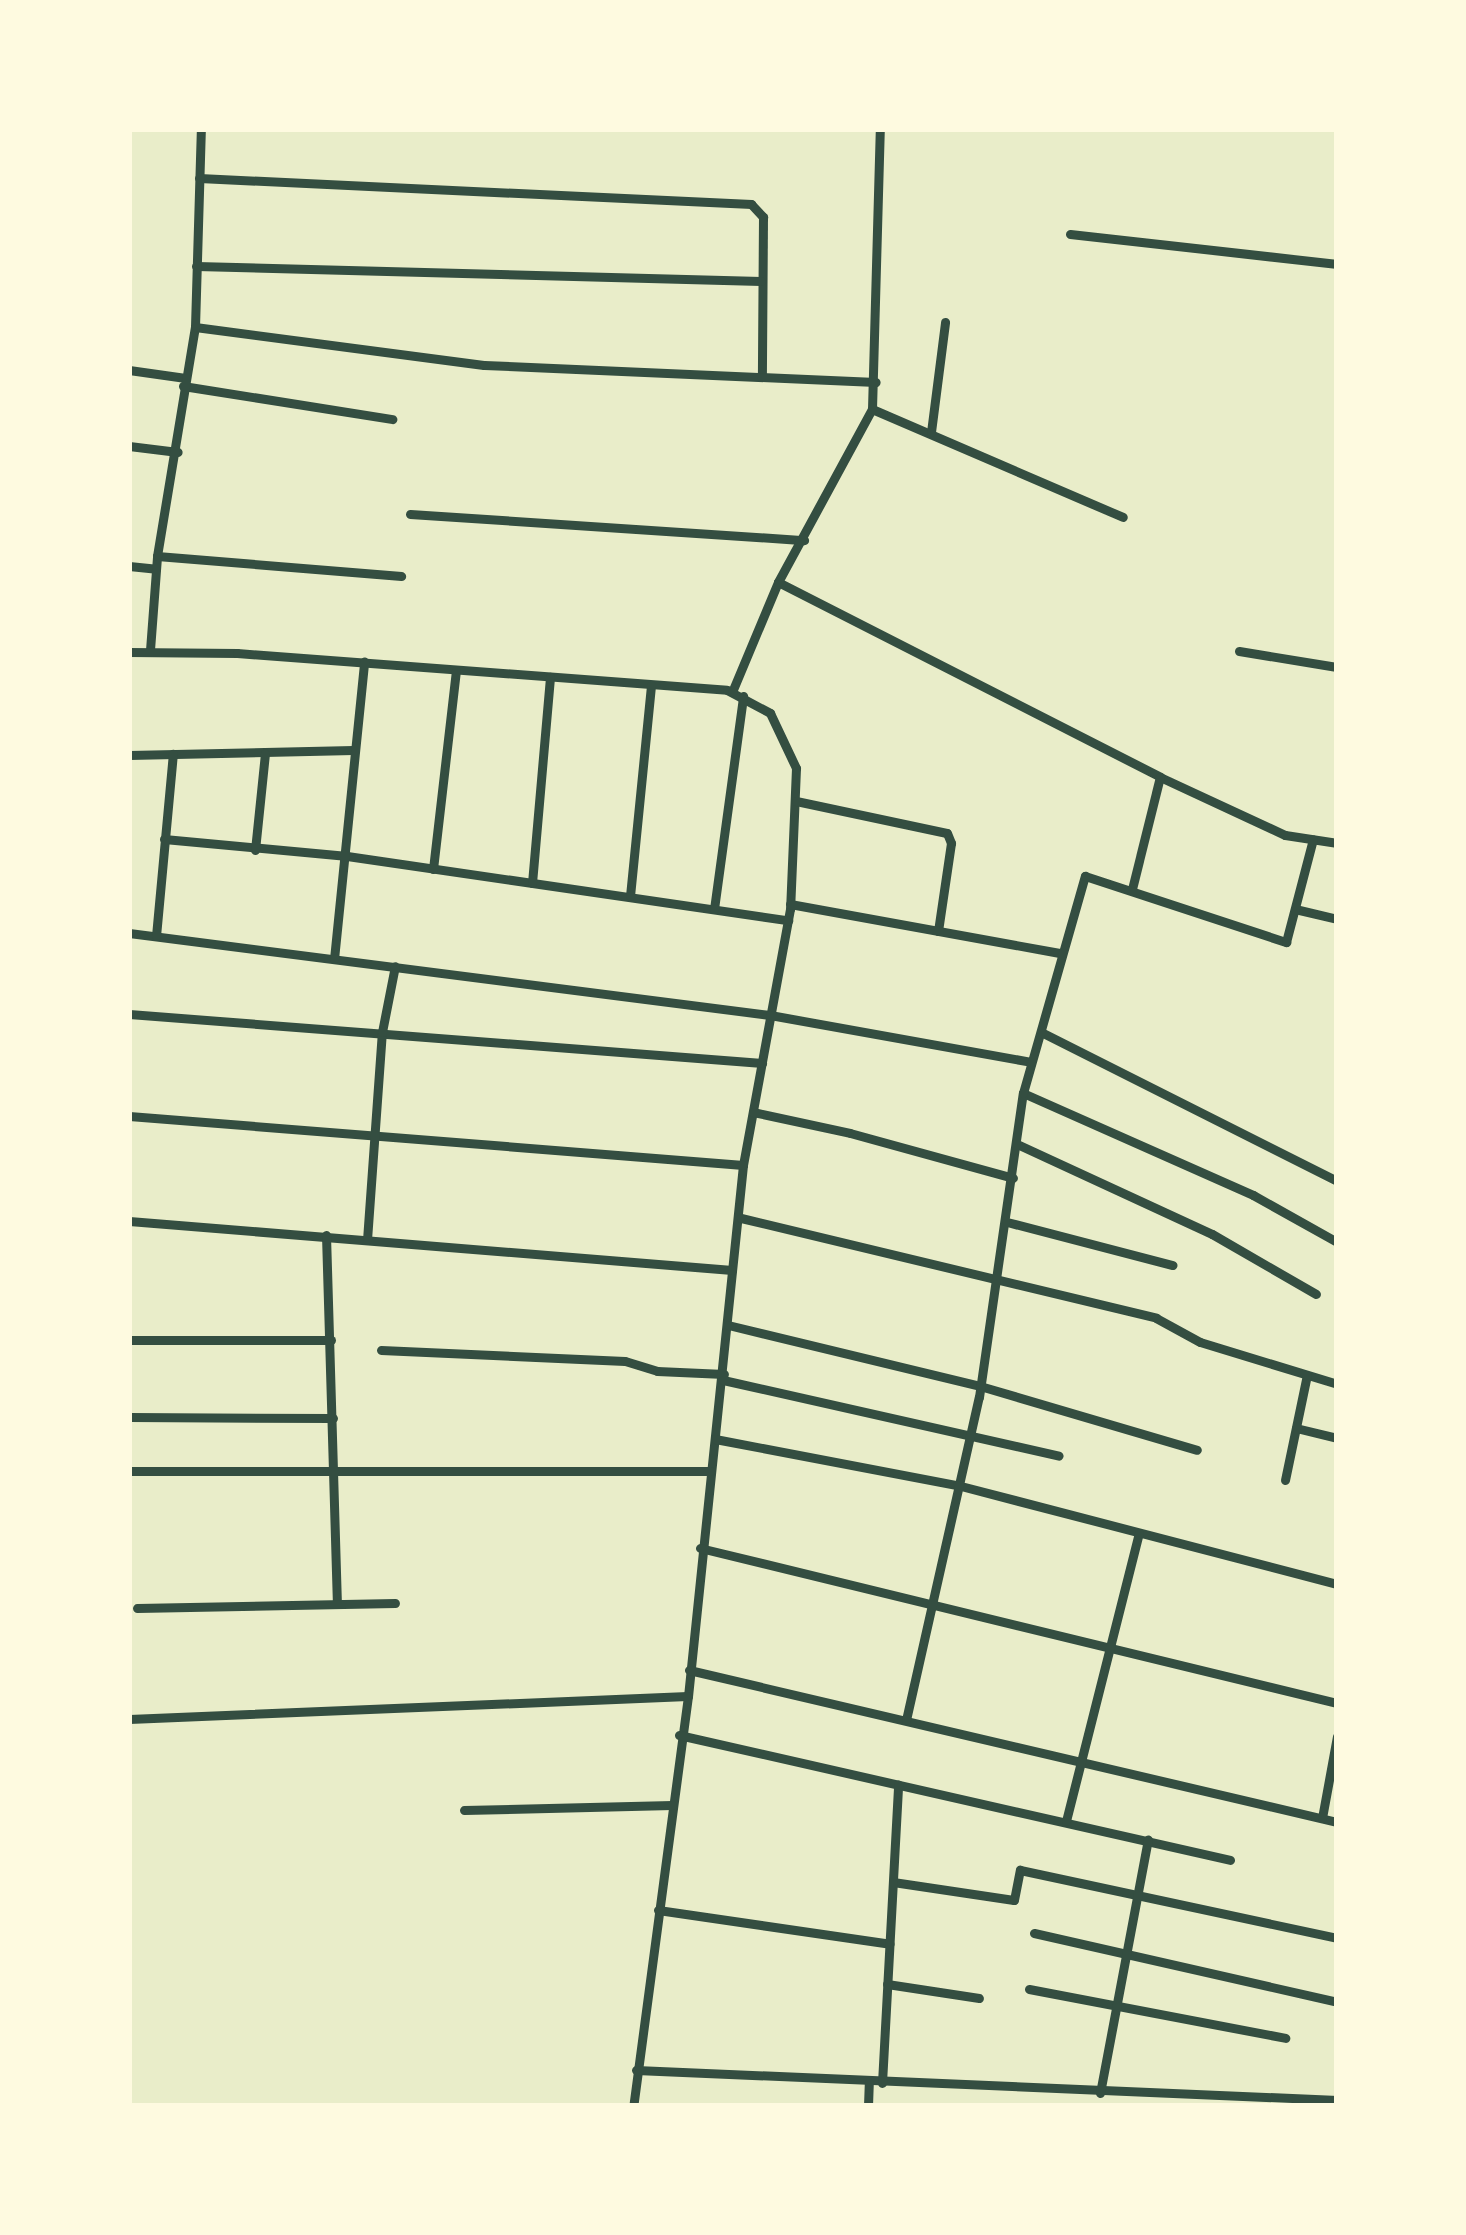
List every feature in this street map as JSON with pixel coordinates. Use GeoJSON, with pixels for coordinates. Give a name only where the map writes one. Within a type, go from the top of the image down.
{"type":"FeatureCollection","features":[{"type":"Feature","properties":{"kind":"street"},"geometry":{"type":"LineString","coordinates":[[151,650],[157,556],[178,452],[195,327],[201,129]]}},
{"type":"Feature","properties":{"kind":"street"},"geometry":{"type":"LineString","coordinates":[[714,909],[737,694],[778,582],[872,409],[880,129]]}},
{"type":"Feature","properties":{"kind":"street"},"geometry":{"type":"LineString","coordinates":[[199,178],[751,204],[763,217],[762,374]]}},
{"type":"Feature","properties":{"kind":"street"},"geometry":{"type":"LineString","coordinates":[[1070,234],[1337,264]]}},
{"type":"Feature","properties":{"kind":"street"},"geometry":{"type":"LineString","coordinates":[[196,266],[761,281]]}},
{"type":"Feature","properties":{"kind":"street"},"geometry":{"type":"LineString","coordinates":[[931,432],[944,322]]}},
{"type":"Feature","properties":{"kind":"street"},"geometry":{"type":"LineString","coordinates":[[195,327],[484,365],[876,382]]}},
{"type":"Feature","properties":{"kind":"street"},"geometry":{"type":"LineString","coordinates":[[129,370],[392,418]]}},
{"type":"Feature","properties":{"kind":"street"},"geometry":{"type":"LineString","coordinates":[[872,409],[1123,517]]}},
{"type":"Feature","properties":{"kind":"street"},"geometry":{"type":"LineString","coordinates":[[129,446],[178,452]]}},
{"type":"Feature","properties":{"kind":"street"},"geometry":{"type":"LineString","coordinates":[[410,514],[804,540]]}},
{"type":"Feature","properties":{"kind":"street"},"geometry":{"type":"LineString","coordinates":[[157,556],[401,576]]}},
{"type":"Feature","properties":{"kind":"street"},"geometry":{"type":"LineString","coordinates":[[129,566],[156,569]]}},
{"type":"Feature","properties":{"kind":"street"},"geometry":{"type":"LineString","coordinates":[[778,582],[1160,777],[1285,835],[1337,843]]}},
{"type":"Feature","properties":{"kind":"street"},"geometry":{"type":"LineString","coordinates":[[1239,650],[1337,667]]}},
{"type":"Feature","properties":{"kind":"street"},"geometry":{"type":"LineString","coordinates":[[129,652],[364,662],[737,694],[770,713],[796,768],[790,904],[743,1165],[688,1696],[633,2106]]}},
{"type":"Feature","properties":{"kind":"street"},"geometry":{"type":"LineString","coordinates":[[334,959],[364,662]]}},
{"type":"Feature","properties":{"kind":"street"},"geometry":{"type":"LineString","coordinates":[[433,868],[456,670]]}},
{"type":"Feature","properties":{"kind":"street"},"geometry":{"type":"LineString","coordinates":[[532,883],[550,676]]}},
{"type":"Feature","properties":{"kind":"street"},"geometry":{"type":"LineString","coordinates":[[631,896],[651,685]]}},
{"type":"Feature","properties":{"kind":"street"},"geometry":{"type":"LineString","coordinates":[[129,755],[353,750]]}},
{"type":"Feature","properties":{"kind":"street"},"geometry":{"type":"LineString","coordinates":[[156,936],[173,754]]}},
{"type":"Feature","properties":{"kind":"street"},"geometry":{"type":"LineString","coordinates":[[255,850],[265,754]]}},
{"type":"Feature","properties":{"kind":"street"},"geometry":{"type":"LineString","coordinates":[[1132,889],[1160,777]]}},
{"type":"Feature","properties":{"kind":"street"},"geometry":{"type":"LineString","coordinates":[[796,800],[946,833],[951,843],[938,932]]}},
{"type":"Feature","properties":{"kind":"street"},"geometry":{"type":"LineString","coordinates":[[164,838],[347,856],[788,920]]}},
{"type":"Feature","properties":{"kind":"street"},"geometry":{"type":"LineString","coordinates":[[906,1720],[980,1386],[1024,1093],[1084,876],[1286,942],[1312,839]]}},
{"type":"Feature","properties":{"kind":"street"},"geometry":{"type":"LineString","coordinates":[[790,904],[1060,952]]}},
{"type":"Feature","properties":{"kind":"street"},"geometry":{"type":"LineString","coordinates":[[1294,909],[1337,919]]}},
{"type":"Feature","properties":{"kind":"street"},"geometry":{"type":"LineString","coordinates":[[129,932],[770,1015],[1031,1062]]}},
{"type":"Feature","properties":{"kind":"street"},"geometry":{"type":"LineString","coordinates":[[367,1240],[382,1033],[394,966]]}},
{"type":"Feature","properties":{"kind":"street"},"geometry":{"type":"LineString","coordinates":[[129,1014],[762,1063]]}},
{"type":"Feature","properties":{"kind":"street"},"geometry":{"type":"LineString","coordinates":[[1041,1032],[1337,1181]]}},
{"type":"Feature","properties":{"kind":"street"},"geometry":{"type":"LineString","coordinates":[[1024,1093],[1234,1187],[1337,1242]]}},
{"type":"Feature","properties":{"kind":"street"},"geometry":{"type":"LineString","coordinates":[[753,1112],[850,1132],[1013,1178]]}},
{"type":"Feature","properties":{"kind":"street"},"geometry":{"type":"LineString","coordinates":[[129,1117],[743,1165]]}},
{"type":"Feature","properties":{"kind":"street"},"geometry":{"type":"LineString","coordinates":[[1017,1144],[1212,1234],[1316,1294]]}},
{"type":"Feature","properties":{"kind":"street"},"geometry":{"type":"LineString","coordinates":[[741,1218],[1156,1318],[1200,1342],[1337,1384]]}},
{"type":"Feature","properties":{"kind":"street"},"geometry":{"type":"LineString","coordinates":[[129,1221],[732,1270]]}},
{"type":"Feature","properties":{"kind":"street"},"geometry":{"type":"LineString","coordinates":[[1007,1222],[1172,1265]]}},
{"type":"Feature","properties":{"kind":"street"},"geometry":{"type":"LineString","coordinates":[[326,1235],[337,1604]]}},
{"type":"Feature","properties":{"kind":"street"},"geometry":{"type":"LineString","coordinates":[[728,1324],[980,1386],[1197,1450]]}},
{"type":"Feature","properties":{"kind":"street"},"geometry":{"type":"LineString","coordinates":[[129,1340],[331,1340]]}},
{"type":"Feature","properties":{"kind":"street"},"geometry":{"type":"LineString","coordinates":[[381,1350],[625,1361],[657,1372],[724,1377],[1059,1456]]}},
{"type":"Feature","properties":{"kind":"street"},"geometry":{"type":"LineString","coordinates":[[1285,1480],[1307,1375]]}},
{"type":"Feature","properties":{"kind":"street"},"geometry":{"type":"LineString","coordinates":[[129,1417],[332,1418]]}},
{"type":"Feature","properties":{"kind":"street"},"geometry":{"type":"LineString","coordinates":[[1296,1428],[1337,1438]]}},
{"type":"Feature","properties":{"kind":"street"},"geometry":{"type":"LineString","coordinates":[[715,1438],[957,1486],[1337,1584]]}},
{"type":"Feature","properties":{"kind":"street"},"geometry":{"type":"LineString","coordinates":[[129,1471],[710,1471]]}},
{"type":"Feature","properties":{"kind":"street"},"geometry":{"type":"LineString","coordinates":[[1066,1822],[1138,1533]]}},
{"type":"Feature","properties":{"kind":"street"},"geometry":{"type":"LineString","coordinates":[[700,1548],[930,1608],[1337,1703]]}},
{"type":"Feature","properties":{"kind":"street"},"geometry":{"type":"LineString","coordinates":[[137,1608],[395,1603]]}},
{"type":"Feature","properties":{"kind":"street"},"geometry":{"type":"LineString","coordinates":[[688,1670],[1337,1822]]}},
{"type":"Feature","properties":{"kind":"street"},"geometry":{"type":"LineString","coordinates":[[129,1719],[688,1696]]}},
{"type":"Feature","properties":{"kind":"street"},"geometry":{"type":"LineString","coordinates":[[680,1735],[1230,1861]]}},
{"type":"Feature","properties":{"kind":"street"},"geometry":{"type":"LineString","coordinates":[[1322,1818],[1337,1736]]}},
{"type":"Feature","properties":{"kind":"street"},"geometry":{"type":"LineString","coordinates":[[882,2083],[898,1784]]}},
{"type":"Feature","properties":{"kind":"street"},"geometry":{"type":"LineString","coordinates":[[464,1810],[672,1805]]}},
{"type":"Feature","properties":{"kind":"street"},"geometry":{"type":"LineString","coordinates":[[1100,2093],[1148,1840]]}},
{"type":"Feature","properties":{"kind":"street"},"geometry":{"type":"LineString","coordinates":[[893,1882],[1014,1900],[1020,1870],[1337,1938]]}},
{"type":"Feature","properties":{"kind":"street"},"geometry":{"type":"LineString","coordinates":[[658,1910],[890,1944]]}},
{"type":"Feature","properties":{"kind":"street"},"geometry":{"type":"LineString","coordinates":[[1034,1933],[1337,2002]]}},
{"type":"Feature","properties":{"kind":"street"},"geometry":{"type":"LineString","coordinates":[[887,1984],[979,1998]]}},
{"type":"Feature","properties":{"kind":"street"},"geometry":{"type":"LineString","coordinates":[[1029,1989],[1117,2002],[1285,2038]]}},
{"type":"Feature","properties":{"kind":"street"},"geometry":{"type":"LineString","coordinates":[[637,2070],[1249,2102],[1337,2100]]}},
{"type":"Feature","properties":{"kind":"street"},"geometry":{"type":"LineString","coordinates":[[868,2083],[868,2106]]}}]}
